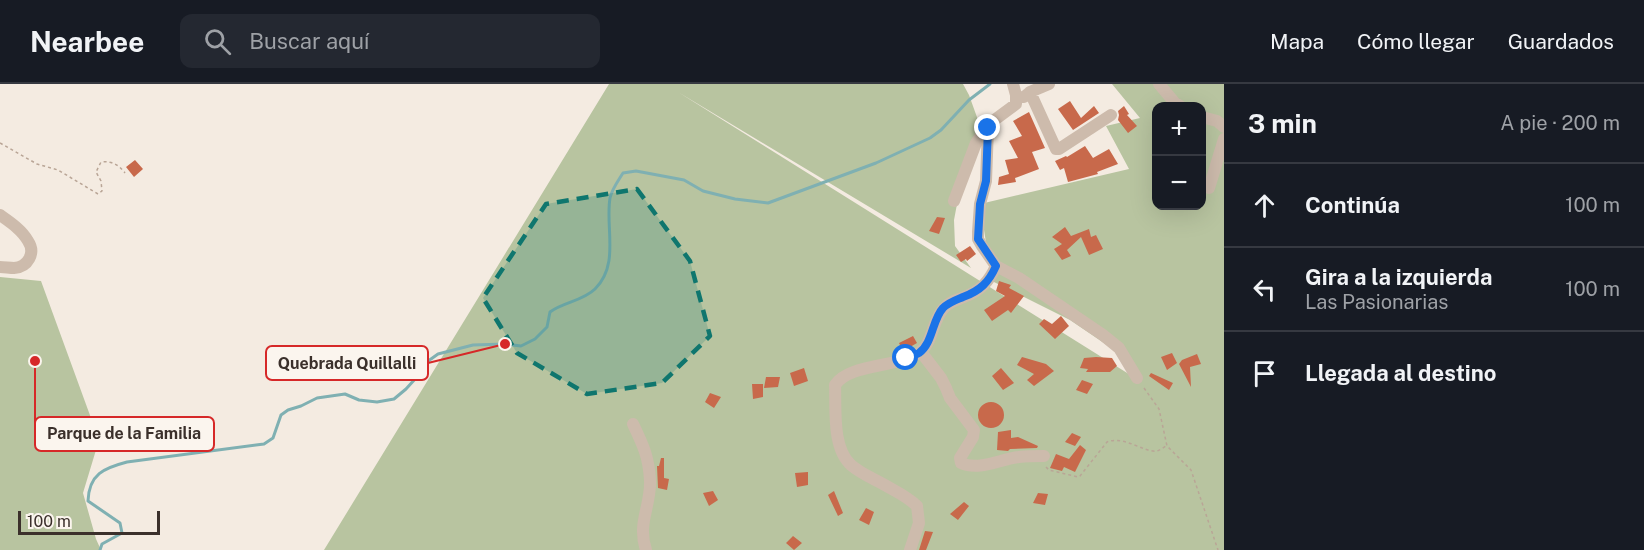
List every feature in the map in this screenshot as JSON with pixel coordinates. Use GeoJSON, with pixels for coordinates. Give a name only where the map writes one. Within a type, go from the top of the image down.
{"type":"FeatureCollection","features":[{"type":"Feature","properties":{"kind":"street"},"geometry":{"type":"LineString","coordinates":[[1013,84],[1016,104]]}},
{"type":"Feature","properties":{"kind":"street"},"geometry":{"type":"LineString","coordinates":[[954,201],[976,143],[989,124],[1030,93],[1049,84]]}},
{"type":"Feature","properties":{"kind":"street"},"geometry":{"type":"LineString","coordinates":[[1159,84],[1174,102]]}},
{"type":"Feature","properties":{"kind":"street"},"geometry":{"type":"LineString","coordinates":[[1030,93],[1056,149],[1111,115]]}},
{"type":"Feature","properties":{"kind":"street"},"geometry":{"type":"LineString","coordinates":[[1206,118],[1224,127]]}},
{"type":"Feature","properties":{"kind":"street"},"geometry":{"type":"LineString","coordinates":[[988,128],[986,181],[980,204],[978,239],[996,266],[1019,278],[1119,348],[1137,378]]}},
{"type":"Feature","properties":{"kind":"street"},"geometry":{"type":"LineString","coordinates":[[1209,188],[1224,139]]}},
{"type":"Feature","properties":{"kind":"street"},"geometry":{"type":"LineString","coordinates":[[0,215],[23,234],[32,248],[30,257],[24,265],[14,268],[0,267]]}},
{"type":"Feature","properties":{"kind":"street"},"geometry":{"type":"LineString","coordinates":[[910,550],[919,523],[917,506],[907,496],[849,463],[842,453],[836,427],[835,385],[844,375],[921,352],[941,310],[949,303],[972,294],[985,285],[992,277],[996,266]]}},
{"type":"Feature","properties":{"kind":"street"},"geometry":{"type":"LineString","coordinates":[[921,352],[940,378],[950,398],[974,430],[973,437],[960,458],[961,463],[985,465],[1019,457],[1044,456]]}},
{"type":"Feature","properties":{"kind":"street"},"geometry":{"type":"LineString","coordinates":[[633,424],[648,459],[650,482],[642,532],[646,550]]}},
{"type":"Feature","properties":{"kind":"path"},"geometry":{"type":"LineString","coordinates":[[0,143],[37,164],[58,170],[98,194],[102,191],[96,172],[101,162],[110,161],[120,166],[125,173]]}},
{"type":"Feature","properties":{"kind":"path"},"geometry":{"type":"LineString","coordinates":[[1137,378],[1159,409],[1167,446],[1191,470],[1218,550]]}},
{"type":"Feature","properties":{"kind":"path"},"geometry":{"type":"LineString","coordinates":[[1044,456],[1048,470],[1077,477],[1107,442],[1112,440],[1156,451],[1167,446]]}},
{"type":"Feature","properties":{"kind":"highlighted area"},"geometry":{"type":"Polygon","coordinates":[[[637,189],[690,261],[710,336],[662,383],[587,394],[517,353],[483,298],[546,204],[637,189]]]}},
{"type":"Feature","properties":{"kind":"green space"},"geometry":{"type":"Polygon","coordinates":[[[609,84],[963,84],[978,120],[978,139],[960,188],[954,220],[955,246],[971,268],[678,92],[1140,381],[1126,358],[1070,320],[992,281],[980,204],[1129,169],[1106,126],[1140,118],[1112,84],[1224,84],[1224,550],[324,550],[609,84]]]}},
{"type":"Feature","properties":{"kind":"green space"},"geometry":{"type":"Polygon","coordinates":[[[0,277],[41,281],[99,440],[83,493],[101,550],[0,550],[0,277]]]}},
{"type":"Feature","properties":{"kind":"building"},"geometry":{"type":"Polygon","coordinates":[[[1070,101],[1081,118],[1094,106],[1099,113],[1073,130],[1058,109],[1070,101]]]}},
{"type":"Feature","properties":{"kind":"building"},"geometry":{"type":"Polygon","coordinates":[[[1124,106],[1129,114],[1127,115],[1137,126],[1128,133],[1118,120],[1118,111],[1124,106]]]}},
{"type":"Feature","properties":{"kind":"building"},"geometry":{"type":"Polygon","coordinates":[[[1029,112],[1045,148],[1032,152],[1039,169],[1015,178],[1016,182],[998,185],[999,177],[1009,174],[1005,160],[1018,158],[1009,141],[1022,136],[1013,121],[1029,112]]]}},
{"type":"Feature","properties":{"kind":"building"},"geometry":{"type":"Polygon","coordinates":[[[1085,146],[1093,158],[1109,149],[1118,164],[1097,172],[1098,174],[1068,182],[1064,168],[1060,170],[1055,161],[1085,146]]]}},
{"type":"Feature","properties":{"kind":"building"},"geometry":{"type":"Polygon","coordinates":[[[135,160],[143,169],[134,177],[126,167],[135,160]]]}},
{"type":"Feature","properties":{"kind":"building"},"geometry":{"type":"Polygon","coordinates":[[[937,217],[945,218],[939,234],[929,231],[937,217]]]}},
{"type":"Feature","properties":{"kind":"building"},"geometry":{"type":"Polygon","coordinates":[[[1065,227],[1071,236],[1089,229],[1091,237],[1096,235],[1103,249],[1089,255],[1081,237],[1067,250],[1071,256],[1062,260],[1054,249],[1062,244],[1052,237],[1065,227]]]}},
{"type":"Feature","properties":{"kind":"building"},"geometry":{"type":"Polygon","coordinates":[[[970,246],[976,254],[967,261],[966,259],[961,262],[956,255],[970,246]]]}},
{"type":"Feature","properties":{"kind":"building"},"geometry":{"type":"Polygon","coordinates":[[[999,281],[1011,285],[1009,288],[1024,296],[1011,313],[1008,310],[992,321],[984,310],[1005,296],[996,291],[999,281]]]}},
{"type":"Feature","properties":{"kind":"building"},"geometry":{"type":"Polygon","coordinates":[[[1061,316],[1069,326],[1055,339],[1039,324],[1044,319],[1052,324],[1061,316]]]}},
{"type":"Feature","properties":{"kind":"building"},"geometry":{"type":"Polygon","coordinates":[[[913,336],[917,343],[903,351],[899,343],[913,336]]]}},
{"type":"Feature","properties":{"kind":"building"},"geometry":{"type":"Polygon","coordinates":[[[1172,353],[1177,363],[1167,370],[1161,357],[1172,353]]]}},
{"type":"Feature","properties":{"kind":"building"},"geometry":{"type":"Polygon","coordinates":[[[1197,354],[1201,364],[1190,367],[1191,387],[1179,364],[1182,360],[1197,354]]]}},
{"type":"Feature","properties":{"kind":"building"},"geometry":{"type":"Polygon","coordinates":[[[1022,357],[1046,364],[1054,371],[1034,386],[1027,380],[1034,374],[1017,365],[1022,357]]]}},
{"type":"Feature","properties":{"kind":"building"},"geometry":{"type":"Polygon","coordinates":[[[1084,358],[1112,358],[1117,366],[1110,372],[1086,372],[1088,369],[1080,368],[1084,358]]]}},
{"type":"Feature","properties":{"kind":"building"},"geometry":{"type":"Polygon","coordinates":[[[804,368],[808,381],[794,386],[790,373],[804,368]]]}},
{"type":"Feature","properties":{"kind":"building"},"geometry":{"type":"Polygon","coordinates":[[[1001,368],[1014,383],[1003,390],[992,376],[1001,368]]]}},
{"type":"Feature","properties":{"kind":"building"},"geometry":{"type":"Polygon","coordinates":[[[1151,373],[1173,383],[1169,390],[1149,376],[1151,373]]]}},
{"type":"Feature","properties":{"kind":"building"},"geometry":{"type":"Polygon","coordinates":[[[766,377],[780,377],[778,387],[764,388],[766,377]]]}},
{"type":"Feature","properties":{"kind":"building"},"geometry":{"type":"Polygon","coordinates":[[[1082,380],[1093,384],[1087,394],[1076,390],[1082,380]]]}},
{"type":"Feature","properties":{"kind":"building"},"geometry":{"type":"Polygon","coordinates":[[[752,384],[763,384],[763,397],[753,399],[752,384]]]}},
{"type":"Feature","properties":{"kind":"building"},"geometry":{"type":"Polygon","coordinates":[[[710,393],[721,397],[714,408],[705,402],[710,393]]]}},
{"type":"Feature","properties":{"kind":"building"},"geometry":{"type":"Polygon","coordinates":[[[991,402],[1000,406],[1004,415],[1000,424],[991,428],[982,424],[978,415],[982,406],[991,402]]]}},
{"type":"Feature","properties":{"kind":"building"},"geometry":{"type":"Polygon","coordinates":[[[1011,430],[1011,438],[1018,437],[1038,446],[1037,448],[997,450],[998,432],[1011,430]]]}},
{"type":"Feature","properties":{"kind":"building"},"geometry":{"type":"Polygon","coordinates":[[[1072,433],[1081,437],[1075,446],[1065,442],[1072,433]]]}},
{"type":"Feature","properties":{"kind":"building"},"geometry":{"type":"Polygon","coordinates":[[[1080,445],[1086,450],[1075,472],[1064,467],[1062,471],[1050,468],[1056,454],[1069,459],[1080,445]]]}},
{"type":"Feature","properties":{"kind":"building"},"geometry":{"type":"Polygon","coordinates":[[[661,458],[664,458],[664,478],[669,479],[667,490],[658,488],[657,466],[661,458]]]}},
{"type":"Feature","properties":{"kind":"building"},"geometry":{"type":"Polygon","coordinates":[[[808,472],[808,485],[797,487],[795,473],[808,472]]]}},
{"type":"Feature","properties":{"kind":"building"},"geometry":{"type":"Polygon","coordinates":[[[713,491],[718,500],[709,506],[703,493],[713,491]]]}},
{"type":"Feature","properties":{"kind":"building"},"geometry":{"type":"Polygon","coordinates":[[[834,491],[843,513],[838,516],[828,495],[834,491]]]}},
{"type":"Feature","properties":{"kind":"building"},"geometry":{"type":"Polygon","coordinates":[[[1038,493],[1048,494],[1045,505],[1033,503],[1038,493]]]}},
{"type":"Feature","properties":{"kind":"building"},"geometry":{"type":"Polygon","coordinates":[[[964,502],[969,506],[958,520],[950,514],[964,502]]]}},
{"type":"Feature","properties":{"kind":"building"},"geometry":{"type":"Polygon","coordinates":[[[866,508],[874,512],[869,525],[859,520],[866,508]]]}},
{"type":"Feature","properties":{"kind":"building"},"geometry":{"type":"Polygon","coordinates":[[[925,531],[933,532],[926,550],[919,550],[925,531]]]}},
{"type":"Feature","properties":{"kind":"building"},"geometry":{"type":"Polygon","coordinates":[[[793,536],[802,543],[794,550],[786,543],[793,536]]]}},
{"type":"Feature","properties":{"kind":"waterway"},"geometry":{"type":"LineString","coordinates":[[100,550],[102,544],[122,533],[120,523],[88,501],[91,484],[95,478],[111,467],[127,462],[264,444],[273,438],[281,415],[317,398],[345,394],[359,400],[377,402],[394,399],[416,378],[424,364],[438,354],[473,345],[521,346],[535,339],[547,327],[550,312],[590,293],[603,279],[609,257],[610,198],[623,173],[636,171],[684,180],[703,191],[735,199],[768,203],[876,163],[930,138],[941,130],[969,100],[990,84]]}},
{"type":"Feature","properties":{"kind":"place","name":"Quebrada Quillalli"},"geometry":{"type":"Point","coordinates":[505,344]}},
{"type":"Feature","properties":{"kind":"place","name":"Parque de la Familia"},"geometry":{"type":"Point","coordinates":[35,361]}},
{"type":"Feature","properties":{"kind":"route"},"geometry":{"type":"LineString","coordinates":[[906,358],[921,352],[941,310],[949,303],[972,294],[985,285],[992,277],[996,266],[978,239],[980,204],[986,181],[988,128]]}}]}
